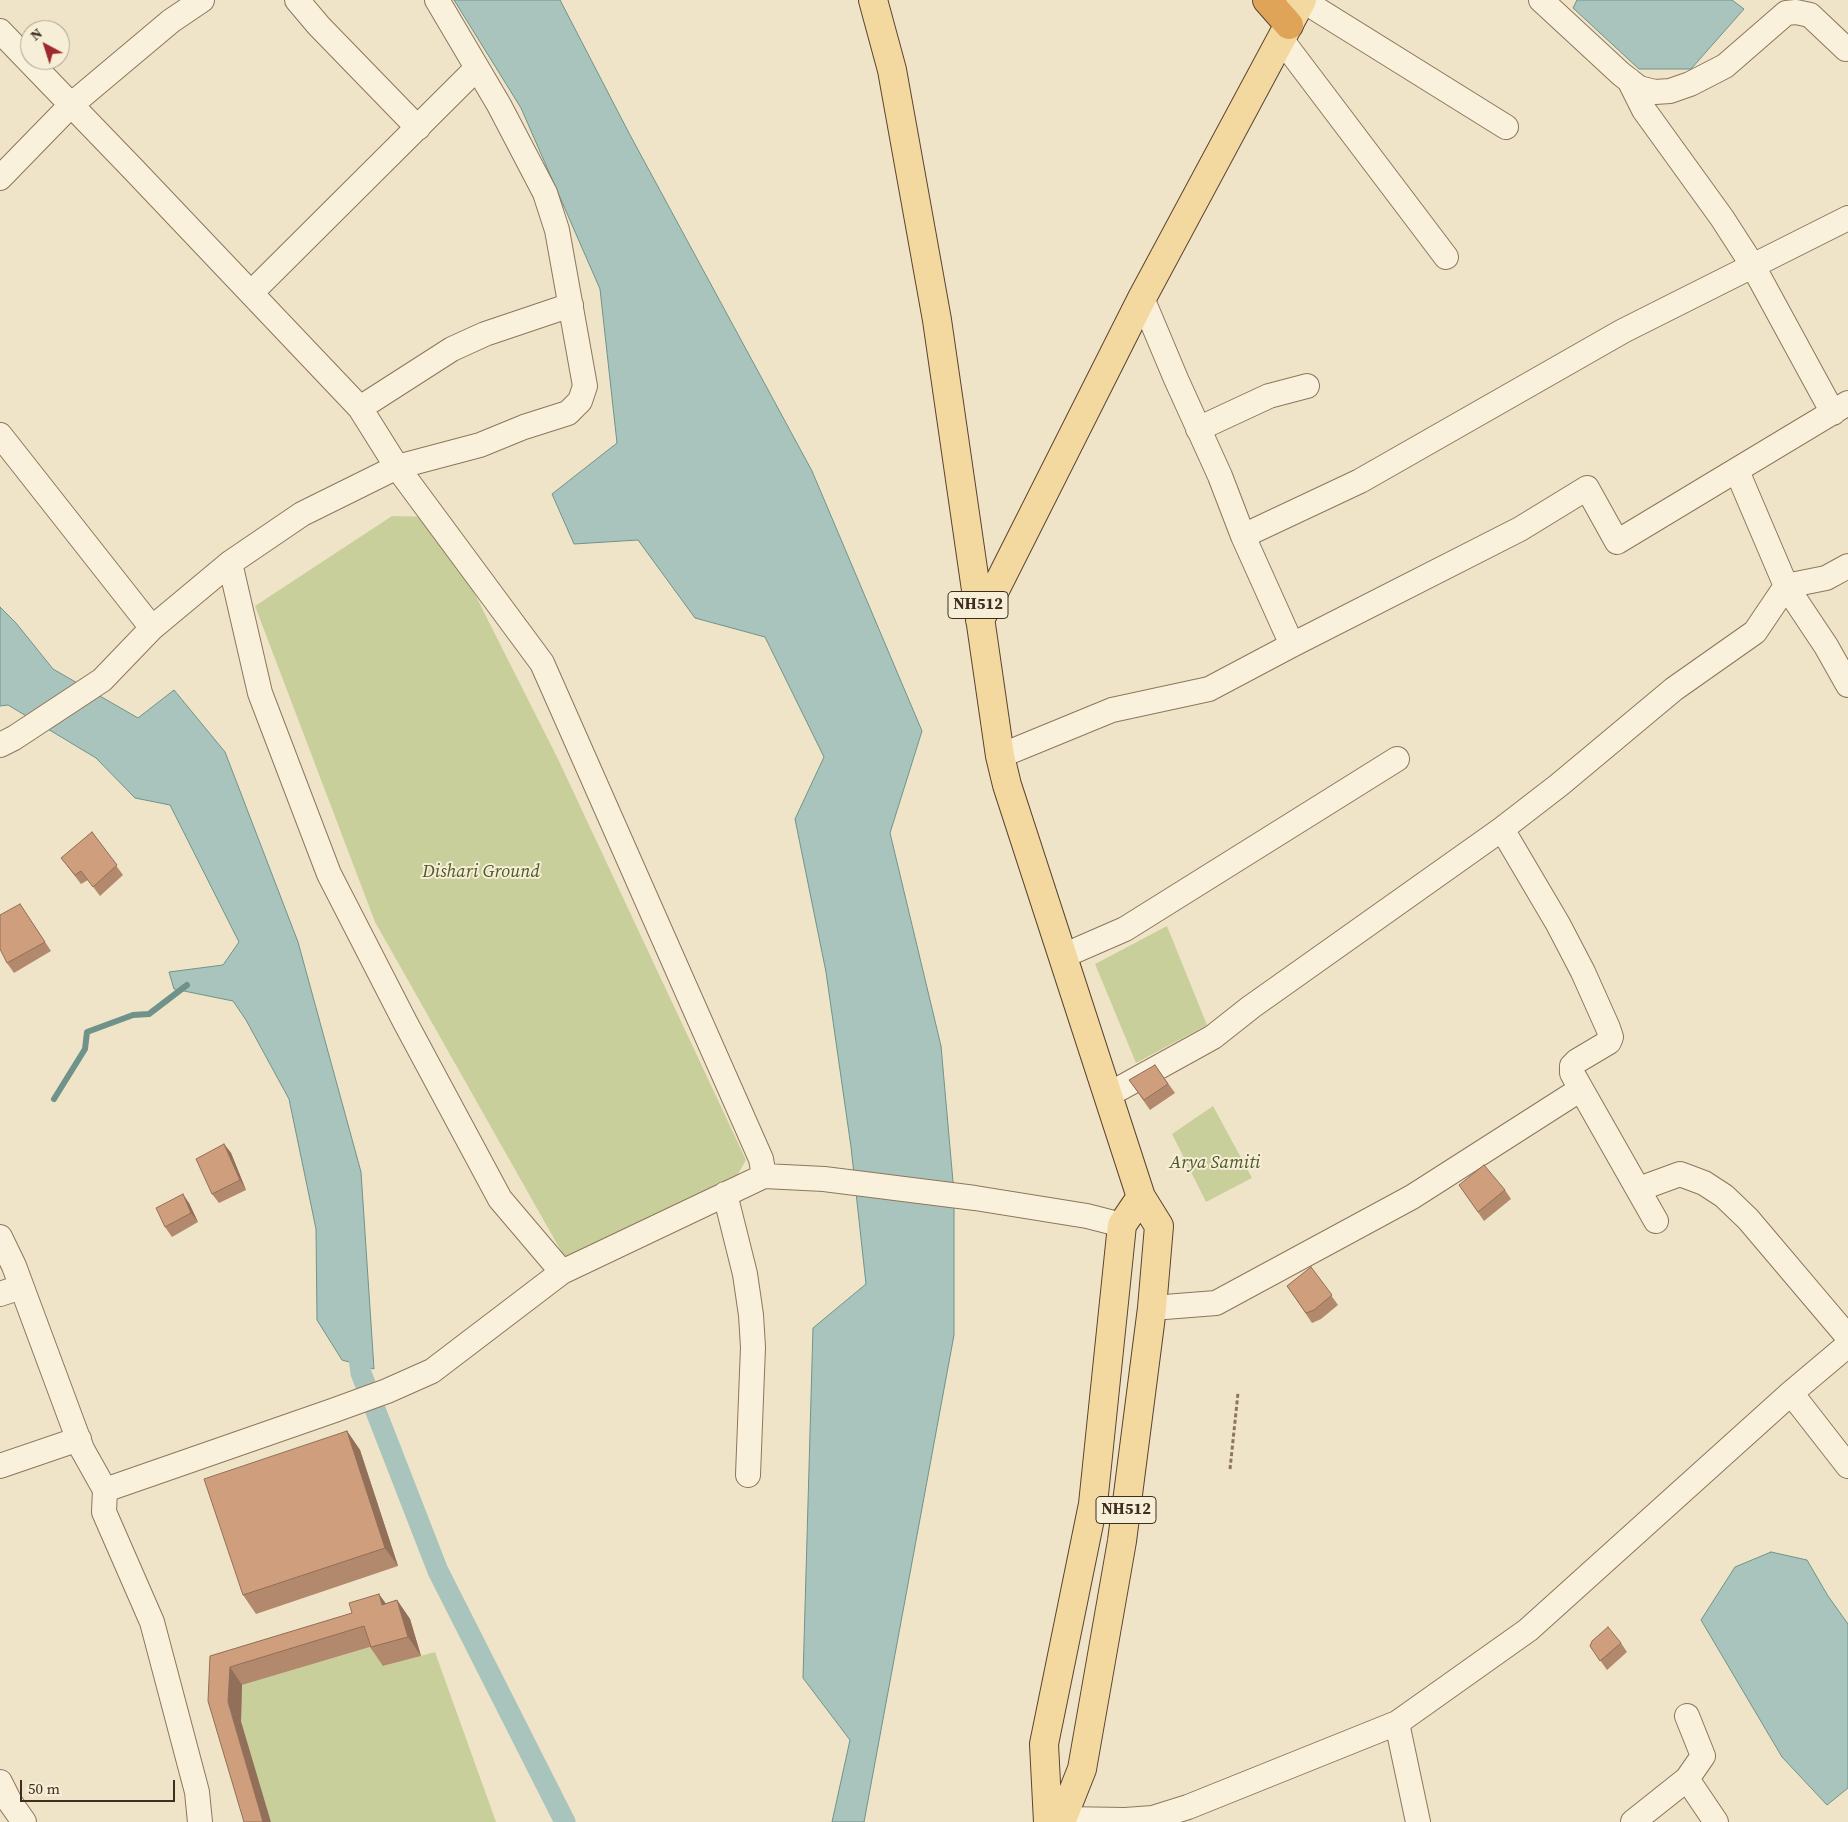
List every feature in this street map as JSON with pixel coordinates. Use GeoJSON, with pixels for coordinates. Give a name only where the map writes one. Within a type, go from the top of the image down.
{"type":"FeatureCollection","features":[{"type":"Feature","properties":{"kind":"highway"},"geometry":{"type":"LineString","coordinates":[[1266,0],[1286,32]]}},
{"type":"Feature","properties":{"kind":"main road","name":"NH512"},"geometry":{"type":"LineString","coordinates":[[873,0],[892,70],[939,330],[1000,756],[1007,785],[1141,1197],[1159,1226],[1152,1308],[1122,1541],[1082,1769],[1057,1821]]}},
{"type":"Feature","properties":{"kind":"main road"},"geometry":{"type":"LineString","coordinates":[[980,620],[1142,298],[1302,0]]}},
{"type":"Feature","properties":{"kind":"main road"},"geometry":{"type":"LineString","coordinates":[[1057,1821],[1044,1744],[1093,1504],[1122,1225],[1141,1197]]}},
{"type":"Feature","properties":{"kind":"street"},"geometry":{"type":"LineString","coordinates":[[0,178],[71,105],[171,21],[202,0]]}},
{"type":"Feature","properties":{"kind":"street"},"geometry":{"type":"LineString","coordinates":[[297,0],[319,26],[418,128]]}},
{"type":"Feature","properties":{"kind":"street"},"geometry":{"type":"LineString","coordinates":[[7,741],[102,680],[152,628],[230,563],[302,514],[397,466],[480,445],[524,427],[568,413],[580,401],[585,386],[558,230],[545,193],[499,105],[437,0]]}},
{"type":"Feature","properties":{"kind":"street"},"geometry":{"type":"LineString","coordinates":[[1302,0],[1506,127]]}},
{"type":"Feature","properties":{"kind":"street"},"geometry":{"type":"LineString","coordinates":[[1541,0],[1595,52],[1629,80],[1640,88],[1655,92],[1670,91],[1690,84],[1725,66],[1786,13],[1796,12],[1810,16],[1846,49]]}},
{"type":"Feature","properties":{"kind":"street"},"geometry":{"type":"LineString","coordinates":[[0,31],[360,408],[397,466],[542,663],[761,1160],[764,1176]]}},
{"type":"Feature","properties":{"kind":"street"},"geometry":{"type":"LineString","coordinates":[[1286,32],[1446,257]]}},
{"type":"Feature","properties":{"kind":"street"},"geometry":{"type":"LineString","coordinates":[[251,293],[477,68]]}},
{"type":"Feature","properties":{"kind":"street"},"geometry":{"type":"LineString","coordinates":[[1000,756],[1112,710],[1209,689],[1520,529],[1587,488],[1617,542],[1840,408],[1753,266],[1716,210],[1644,110],[1629,80]]}},
{"type":"Feature","properties":{"kind":"street"},"geometry":{"type":"LineString","coordinates":[[1243,536],[1360,481],[1624,331],[1848,218]]}},
{"type":"Feature","properties":{"kind":"street"},"geometry":{"type":"LineString","coordinates":[[1142,298],[1220,476],[1243,536],[1292,645]]}},
{"type":"Feature","properties":{"kind":"street"},"geometry":{"type":"LineString","coordinates":[[360,408],[452,349],[485,334],[571,305]]}},
{"type":"Feature","properties":{"kind":"street"},"geometry":{"type":"LineString","coordinates":[[1198,429],[1269,396],[1307,386]]}},
{"type":"Feature","properties":{"kind":"street"},"geometry":{"type":"LineString","coordinates":[[0,435],[152,628]]}},
{"type":"Feature","properties":{"kind":"street"},"geometry":{"type":"LineString","coordinates":[[1737,471],[1786,586],[1826,646],[1848,685]]}},
{"type":"Feature","properties":{"kind":"street"},"geometry":{"type":"LineString","coordinates":[[230,563],[260,693],[329,874],[405,1022],[500,1199],[562,1272]]}},
{"type":"Feature","properties":{"kind":"street"},"geometry":{"type":"LineString","coordinates":[[1108,1095],[1213,1037],[1251,1007],[1502,829],[1559,785],[1674,689],[1755,632],[1786,586],[1826,578],[1848,566]]}},
{"type":"Feature","properties":{"kind":"street"},"geometry":{"type":"LineString","coordinates":[[1063,956],[1125,929],[1397,759]]}},
{"type":"Feature","properties":{"kind":"street"},"geometry":{"type":"LineString","coordinates":[[1502,829],[1558,924],[1583,972],[1610,1036],[1609,1042],[1577,1060],[1572,1066],[1572,1073],[1656,1221]]}},
{"type":"Feature","properties":{"kind":"street"},"geometry":{"type":"LineString","coordinates":[[1152,1308],[1216,1303],[1412,1197],[1581,1089]]}},
{"type":"Feature","properties":{"kind":"street"},"geometry":{"type":"LineString","coordinates":[[1639,1190],[1680,1174],[1704,1183],[1724,1196],[1748,1219],[1848,1337]]}},
{"type":"Feature","properties":{"kind":"street"},"geometry":{"type":"LineString","coordinates":[[104,1490],[387,1391],[432,1370],[562,1272],[764,1176],[824,1180],[975,1198],[1088,1216],[1122,1225]]}},
{"type":"Feature","properties":{"kind":"street"},"geometry":{"type":"LineString","coordinates":[[725,1194],[745,1274],[751,1315],[753,1347],[748,1474]]}},
{"type":"Feature","properties":{"kind":"street"},"geometry":{"type":"LineString","coordinates":[[0,1237],[11,1290],[104,1490],[104,1512],[152,1622],[197,1792],[200,1822]]}},
{"type":"Feature","properties":{"kind":"street"},"geometry":{"type":"LineString","coordinates":[[1057,1821],[1153,1818],[1188,1807],[1396,1723],[1528,1630],[1848,1345]]}},
{"type":"Feature","properties":{"kind":"street"},"geometry":{"type":"LineString","coordinates":[[1792,1393],[1848,1466]]}},
{"type":"Feature","properties":{"kind":"street"},"geometry":{"type":"LineString","coordinates":[[0,1466],[79,1439]]}},
{"type":"Feature","properties":{"kind":"street"},"geometry":{"type":"LineString","coordinates":[[1633,1822],[1688,1779],[1702,1756],[1687,1716]]}},
{"type":"Feature","properties":{"kind":"street"},"geometry":{"type":"LineString","coordinates":[[1396,1723],[1418,1822]]}},
{"type":"Feature","properties":{"kind":"street"},"geometry":{"type":"LineString","coordinates":[[1688,1779],[1716,1822]]}},
{"type":"Feature","properties":{"kind":"street"},"geometry":{"type":"LineString","coordinates":[[0,1782],[10,1802],[24,1822]]}},
{"type":"Feature","properties":{"kind":"path"},"geometry":{"type":"LineString","coordinates":[[1230,1469],[1238,1393]]}},
{"type":"Feature","properties":{"kind":"green space","name":"Dishari Ground"},"geometry":{"type":"Polygon","coordinates":[[[392,516],[436,517],[558,759],[746,1160],[730,1188],[569,1265],[375,922],[255,606],[392,516]]]}},
{"type":"Feature","properties":{"kind":"green space"},"geometry":{"type":"Polygon","coordinates":[[[1167,926],[1207,1025],[1136,1063],[1095,964],[1167,926]]]}},
{"type":"Feature","properties":{"kind":"green space","name":"Arya Samiti"},"geometry":{"type":"Polygon","coordinates":[[[1213,1106],[1252,1178],[1206,1202],[1172,1134],[1213,1106]]]}},
{"type":"Feature","properties":{"kind":"green space"},"geometry":{"type":"Polygon","coordinates":[[[377,1645],[384,1666],[435,1652],[496,1822],[271,1822],[241,1721],[242,1685],[377,1645]]]}},
{"type":"Feature","properties":{"kind":"water"},"geometry":{"type":"Polygon","coordinates":[[[454,0],[560,0],[630,135],[812,471],[922,731],[890,833],[941,1046],[954,1193],[954,1335],[864,1822],[832,1822],[850,1740],[803,1678],[813,1328],[866,1284],[851,1147],[826,972],[795,819],[824,757],[765,637],[695,618],[638,540],[574,544],[552,494],[617,443],[600,289],[521,108],[454,0]]]}},
{"type":"Feature","properties":{"kind":"water"},"geometry":{"type":"Polygon","coordinates":[[[1577,0],[1732,0],[1744,9],[1691,69],[1639,69],[1573,8],[1577,0]]]}},
{"type":"Feature","properties":{"kind":"water"},"geometry":{"type":"Polygon","coordinates":[[[0,607],[16,623],[53,669],[138,718],[174,690],[225,752],[298,942],[361,1172],[374,1369],[342,1360],[317,1320],[316,1229],[289,1099],[246,1020],[233,1001],[174,989],[169,972],[223,965],[239,942],[170,805],[135,798],[96,758],[8,705],[0,706],[0,607]]]}},
{"type":"Feature","properties":{"kind":"water"},"geometry":{"type":"Polygon","coordinates":[[[1771,1552],[1807,1560],[1828,1596],[1848,1624],[1848,1788],[1827,1805],[1782,1757],[1701,1620],[1735,1567],[1771,1552]]]}},
{"type":"Feature","properties":{"kind":"building"},"geometry":{"type":"Polygon","coordinates":[[[92,832],[117,865],[93,887],[81,871],[75,875],[61,858],[92,832]]]}},
{"type":"Feature","properties":{"kind":"building"},"geometry":{"type":"Polygon","coordinates":[[[20,904],[45,942],[7,963],[0,949],[0,915],[20,904]]]}},
{"type":"Feature","properties":{"kind":"building"},"geometry":{"type":"Polygon","coordinates":[[[1155,1065],[1168,1084],[1144,1100],[1129,1080],[1155,1065]]]}},
{"type":"Feature","properties":{"kind":"building"},"geometry":{"type":"Polygon","coordinates":[[[224,1144],[240,1180],[212,1194],[196,1159],[224,1144]]]}},
{"type":"Feature","properties":{"kind":"building"},"geometry":{"type":"Polygon","coordinates":[[[1484,1165],[1505,1190],[1478,1212],[1459,1185],[1484,1165]]]}},
{"type":"Feature","properties":{"kind":"building"},"geometry":{"type":"Polygon","coordinates":[[[183,1194],[191,1213],[165,1227],[156,1208],[183,1194]]]}},
{"type":"Feature","properties":{"kind":"building"},"geometry":{"type":"Polygon","coordinates":[[[1311,1267],[1332,1295],[1314,1310],[1306,1313],[1287,1286],[1311,1267]]]}},
{"type":"Feature","properties":{"kind":"building"},"geometry":{"type":"Polygon","coordinates":[[[347,1431],[385,1548],[243,1595],[204,1479],[347,1431]]]}},
{"type":"Feature","properties":{"kind":"building"},"geometry":{"type":"Polygon","coordinates":[[[379,1594],[382,1605],[397,1600],[408,1637],[371,1647],[364,1626],[230,1667],[228,1702],[263,1822],[244,1822],[208,1701],[210,1656],[352,1613],[349,1603],[379,1594]]]}},
{"type":"Feature","properties":{"kind":"building"},"geometry":{"type":"Polygon","coordinates":[[[1608,1627],[1621,1643],[1600,1661],[1590,1646],[1592,1641],[1608,1627]]]}},
{"type":"Feature","properties":{"kind":"waterway"},"geometry":{"type":"LineString","coordinates":[[54,1099],[85,1049],[87,1032],[133,1015],[149,1014],[187,985]]}},
{"type":"Feature","properties":{"kind":"waterway"},"geometry":{"type":"LineString","coordinates":[[356,1336],[361,1373],[438,1571],[565,1822]]}}]}
